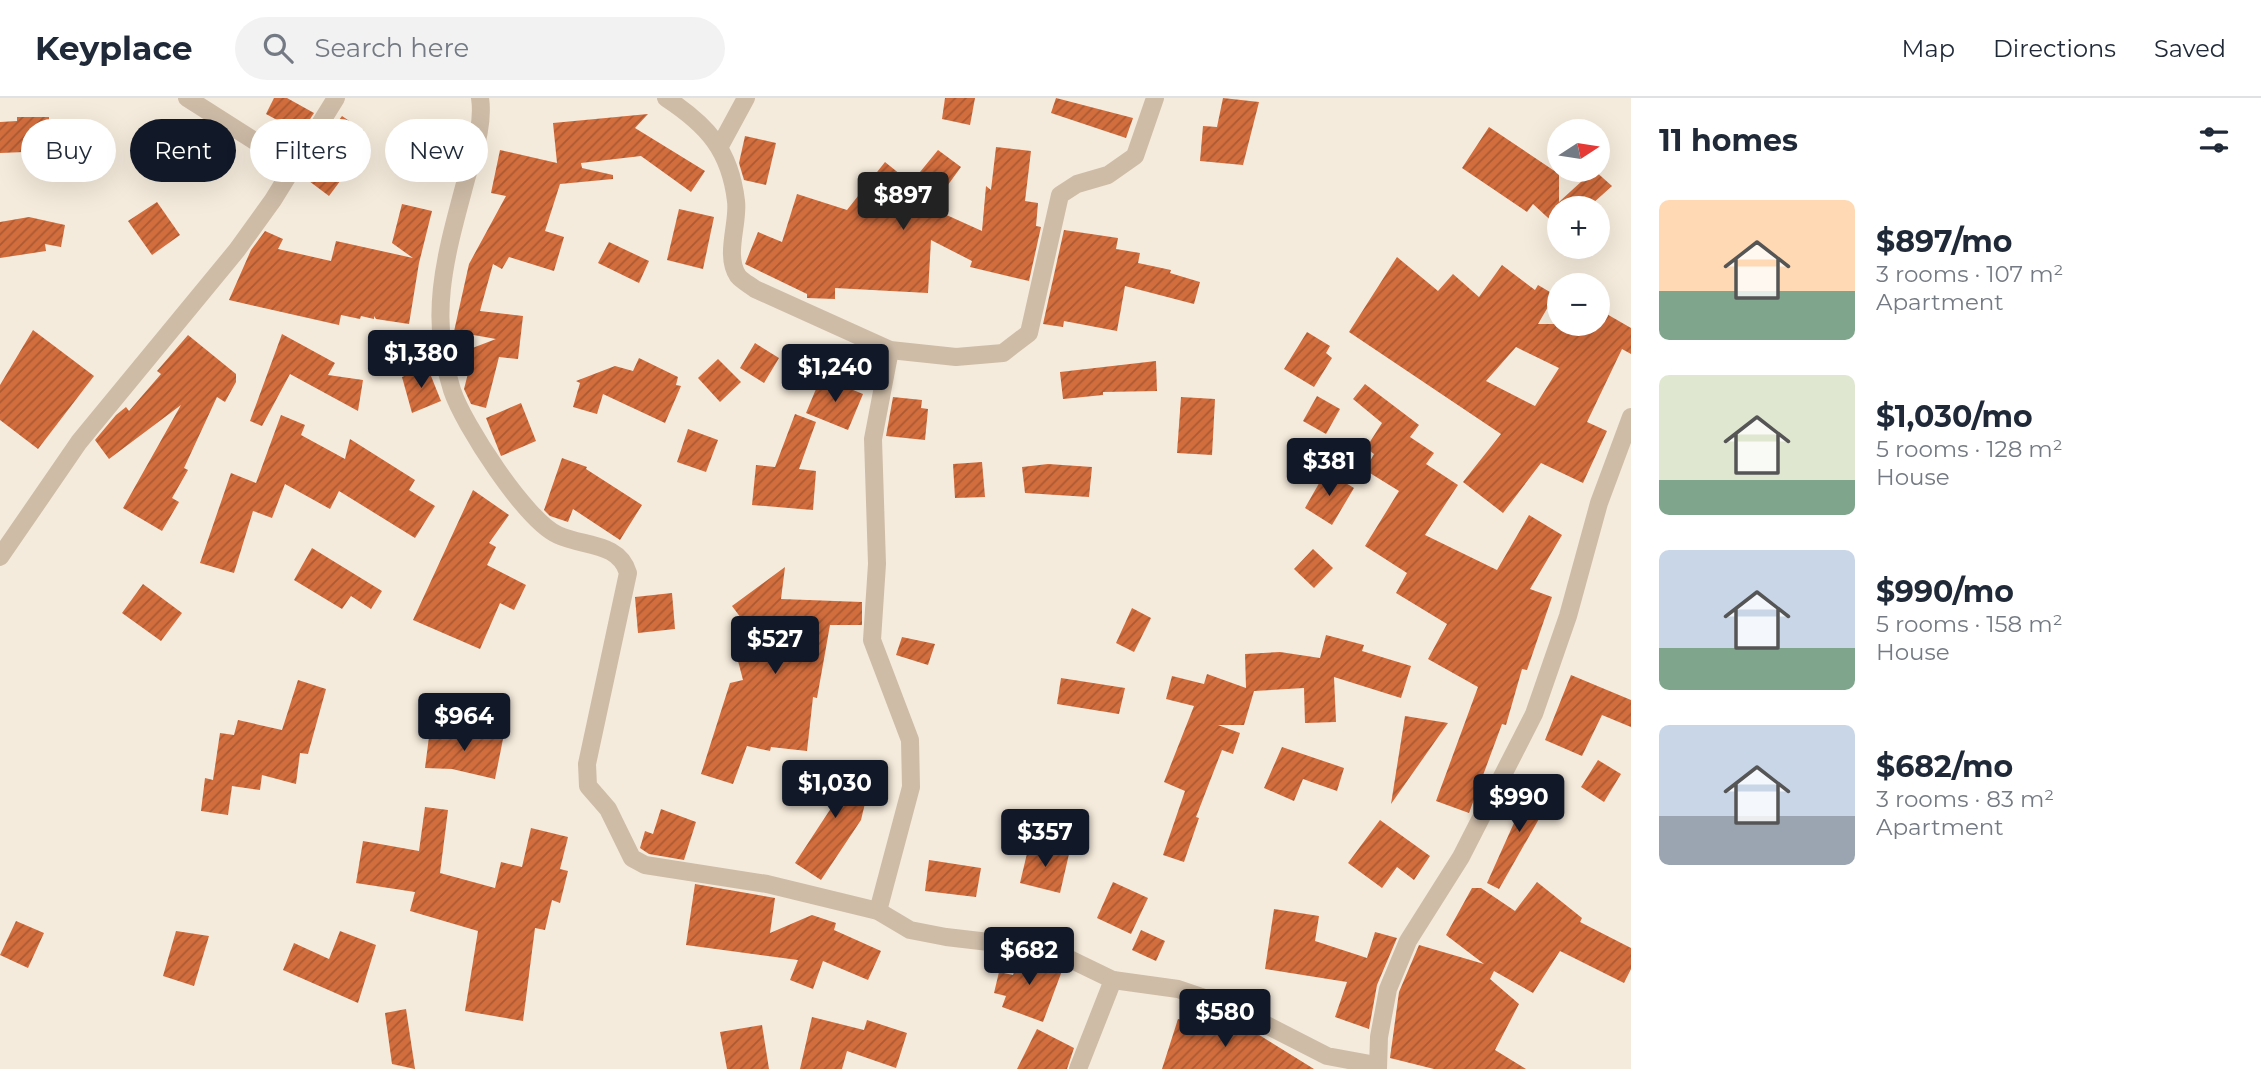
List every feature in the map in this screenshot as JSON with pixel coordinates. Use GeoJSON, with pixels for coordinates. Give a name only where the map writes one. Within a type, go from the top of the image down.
{"type":"FeatureCollection","features":[{"type":"Feature","properties":{"kind":"street"},"geometry":{"type":"LineString","coordinates":[[187,98],[250,138]]}},
{"type":"Feature","properties":{"kind":"street"},"geometry":{"type":"LineString","coordinates":[[323,119],[336,98]]}},
{"type":"Feature","properties":{"kind":"street"},"geometry":{"type":"LineString","coordinates":[[480,98],[475,146],[440,284],[440,334],[452,391],[513,493],[556,535],[614,552],[624,559],[628,573],[587,764],[588,786],[612,815],[632,858],[645,865],[767,884],[878,911],[911,930],[946,937],[1049,949],[1113,980],[1178,989],[1231,1007],[1327,1056],[1377,1067],[1388,989],[1408,941],[1461,857],[1534,714],[1568,617],[1599,503],[1631,417]]}},
{"type":"Feature","properties":{"kind":"street"},"geometry":{"type":"LineString","coordinates":[[666,98],[694,116],[720,146],[737,202],[733,258],[738,275],[755,289],[890,350],[956,357],[1003,353],[1029,333],[1060,195],[1077,184],[1108,175],[1135,156],[1155,98]]}},
{"type":"Feature","properties":{"kind":"street"},"geometry":{"type":"LineString","coordinates":[[720,146],[746,98]]}},
{"type":"Feature","properties":{"kind":"street"},"geometry":{"type":"LineString","coordinates":[[0,557],[79,442],[237,250],[283,182]]}},
{"type":"Feature","properties":{"kind":"street"},"geometry":{"type":"LineString","coordinates":[[878,911],[911,787],[910,740],[872,640],[877,564],[873,439],[890,350]]}},
{"type":"Feature","properties":{"kind":"street"},"geometry":{"type":"LineString","coordinates":[[1078,1069],[1113,980]]}},
{"type":"Feature","properties":{"kind":"building"},"geometry":{"type":"Polygon","coordinates":[[[274,98],[287,98],[314,113],[310,119],[275,119],[266,114],[274,98]]]}},
{"type":"Feature","properties":{"kind":"building"},"geometry":{"type":"Polygon","coordinates":[[[945,98],[975,98],[970,125],[942,119],[945,98]]]}},
{"type":"Feature","properties":{"kind":"building"},"geometry":{"type":"Polygon","coordinates":[[[1056,98],[1133,118],[1126,138],[1051,113],[1056,98]]]}},
{"type":"Feature","properties":{"kind":"building"},"geometry":{"type":"Polygon","coordinates":[[[1223,98],[1259,102],[1243,165],[1200,161],[1203,126],[1217,127],[1223,98]]]}},
{"type":"Feature","properties":{"kind":"building"},"geometry":{"type":"Polygon","coordinates":[[[648,114],[635,128],[705,171],[691,192],[641,156],[581,163],[582,168],[613,175],[613,179],[560,184],[545,231],[564,237],[554,271],[509,257],[502,269],[493,264],[480,311],[523,316],[518,359],[499,357],[486,408],[471,404],[464,389],[473,354],[462,352],[496,339],[468,334],[456,357],[453,336],[469,264],[506,196],[491,193],[500,150],[557,163],[553,123],[648,114]]]}},
{"type":"Feature","properties":{"kind":"building"},"geometry":{"type":"Polygon","coordinates":[[[17,117],[49,117],[21,119],[21,152],[0,153],[0,122],[17,121],[17,117]]]}},
{"type":"Feature","properties":{"kind":"building"},"geometry":{"type":"Polygon","coordinates":[[[1489,127],[1547,166],[1547,182],[1559,182],[1559,196],[1547,196],[1547,217],[1533,204],[1527,212],[1462,168],[1489,127]]]}},
{"type":"Feature","properties":{"kind":"building"},"geometry":{"type":"Polygon","coordinates":[[[745,136],[776,143],[766,185],[744,180],[739,163],[745,136]]]}},
{"type":"Feature","properties":{"kind":"building"},"geometry":{"type":"Polygon","coordinates":[[[996,147],[1031,151],[1025,201],[1038,203],[1036,226],[1041,227],[1029,281],[970,267],[972,261],[931,240],[928,293],[835,288],[835,299],[807,298],[807,294],[745,264],[758,232],[782,242],[797,194],[847,210],[885,162],[911,183],[938,150],[961,167],[931,208],[982,231],[986,186],[991,190],[996,147]]]}},
{"type":"Feature","properties":{"kind":"building"},"geometry":{"type":"Polygon","coordinates":[[[310,182],[339,182],[329,196],[310,182]]]}},
{"type":"Feature","properties":{"kind":"building"},"geometry":{"type":"Polygon","coordinates":[[[1581,182],[1608,182],[1612,186],[1601,196],[1566,196],[1581,182]]]}},
{"type":"Feature","properties":{"kind":"building"},"geometry":{"type":"Polygon","coordinates":[[[157,202],[180,235],[152,255],[128,221],[157,202]]]}},
{"type":"Feature","properties":{"kind":"building"},"geometry":{"type":"Polygon","coordinates":[[[402,204],[432,211],[419,263],[409,324],[376,319],[374,316],[374,319],[361,316],[360,319],[341,315],[339,325],[229,300],[251,250],[265,231],[283,239],[278,249],[331,261],[336,241],[413,258],[392,243],[402,204]]]}},
{"type":"Feature","properties":{"kind":"building"},"geometry":{"type":"Polygon","coordinates":[[[679,209],[714,217],[703,269],[667,260],[679,209]]]}},
{"type":"Feature","properties":{"kind":"building"},"geometry":{"type":"Polygon","coordinates":[[[29,217],[65,225],[61,247],[45,244],[46,251],[0,258],[0,222],[29,217]]]}},
{"type":"Feature","properties":{"kind":"building"},"geometry":{"type":"Polygon","coordinates":[[[1064,230],[1118,238],[1116,249],[1140,253],[1138,263],[1171,270],[1170,273],[1200,282],[1194,304],[1125,286],[1117,331],[1064,321],[1063,327],[1043,324],[1064,230]]]}},
{"type":"Feature","properties":{"kind":"building"},"geometry":{"type":"Polygon","coordinates":[[[609,242],[649,261],[639,283],[598,263],[609,242]]]}},
{"type":"Feature","properties":{"kind":"building"},"geometry":{"type":"Polygon","coordinates":[[[1397,257],[1438,291],[1453,274],[1479,297],[1502,265],[1535,290],[1538,285],[1547,290],[1547,309],[1538,324],[1547,324],[1547,336],[1610,336],[1610,316],[1631,328],[1631,354],[1622,349],[1587,422],[1607,431],[1583,483],[1541,463],[1503,513],[1463,482],[1501,434],[1349,332],[1397,257]],[[1516,347],[1486,381],[1535,406],[1559,368],[1516,347]]]}},
{"type":"Feature","properties":{"kind":"building"},"geometry":{"type":"Polygon","coordinates":[[[33,330],[94,376],[38,449],[0,420],[0,385],[33,330]]]}},
{"type":"Feature","properties":{"kind":"building"},"geometry":{"type":"Polygon","coordinates":[[[1307,332],[1330,346],[1326,353],[1332,358],[1314,387],[1284,369],[1307,332]]]}},
{"type":"Feature","properties":{"kind":"building"},"geometry":{"type":"Polygon","coordinates":[[[282,334],[335,363],[328,375],[363,380],[358,411],[290,374],[262,426],[250,421],[282,334]]]}},
{"type":"Feature","properties":{"kind":"building"},"geometry":{"type":"Polygon","coordinates":[[[188,335],[236,374],[236,382],[225,402],[217,397],[184,468],[188,470],[172,498],[179,502],[162,531],[123,508],[181,405],[109,459],[95,440],[116,415],[126,407],[129,411],[161,374],[157,371],[188,335]]]}},
{"type":"Feature","properties":{"kind":"building"},"geometry":{"type":"Polygon","coordinates":[[[755,343],[779,358],[764,383],[740,368],[755,343]]]}},
{"type":"Feature","properties":{"kind":"building"},"geometry":{"type":"Polygon","coordinates":[[[639,358],[678,377],[676,385],[681,386],[665,423],[603,394],[597,414],[573,407],[580,383],[576,381],[615,366],[633,371],[639,358]]]}},
{"type":"Feature","properties":{"kind":"building"},"geometry":{"type":"Polygon","coordinates":[[[718,359],[741,382],[720,402],[698,378],[718,359]]]}},
{"type":"Feature","properties":{"kind":"building"},"geometry":{"type":"Polygon","coordinates":[[[1156,361],[1157,391],[1103,392],[1103,395],[1063,399],[1060,372],[1156,361]]]}},
{"type":"Feature","properties":{"kind":"building"},"geometry":{"type":"Polygon","coordinates":[[[427,366],[441,401],[412,413],[402,377],[427,366]]]}},
{"type":"Feature","properties":{"kind":"building"},"geometry":{"type":"Polygon","coordinates":[[[821,377],[863,394],[848,430],[806,413],[821,377]]]}},
{"type":"Feature","properties":{"kind":"building"},"geometry":{"type":"Polygon","coordinates":[[[1365,384],[1419,425],[1410,437],[1434,453],[1426,464],[1458,485],[1425,535],[1497,570],[1529,515],[1562,535],[1530,589],[1552,597],[1527,670],[1522,669],[1506,725],[1502,724],[1469,813],[1436,801],[1478,687],[1428,659],[1447,624],[1396,593],[1407,573],[1365,546],[1399,491],[1365,470],[1374,454],[1366,448],[1382,423],[1353,399],[1365,384]]]}},
{"type":"Feature","properties":{"kind":"building"},"geometry":{"type":"Polygon","coordinates":[[[1317,396],[1340,409],[1326,434],[1303,421],[1317,396]]]}},
{"type":"Feature","properties":{"kind":"building"},"geometry":{"type":"Polygon","coordinates":[[[893,397],[922,400],[921,408],[928,409],[925,440],[886,436],[893,397]]]}},
{"type":"Feature","properties":{"kind":"building"},"geometry":{"type":"Polygon","coordinates":[[[1181,397],[1215,399],[1212,455],[1177,453],[1181,397]]]}},
{"type":"Feature","properties":{"kind":"building"},"geometry":{"type":"Polygon","coordinates":[[[521,403],[536,441],[501,456],[486,418],[521,403]]]}},
{"type":"Feature","properties":{"kind":"building"},"geometry":{"type":"Polygon","coordinates":[[[795,414],[816,422],[799,469],[816,471],[813,510],[752,505],[756,465],[775,467],[795,414]]]}},
{"type":"Feature","properties":{"kind":"building"},"geometry":{"type":"Polygon","coordinates":[[[281,415],[305,425],[301,435],[345,459],[350,439],[415,480],[409,490],[435,506],[415,538],[339,491],[330,509],[285,484],[272,518],[253,511],[234,573],[200,563],[231,473],[256,483],[281,415]]]}},
{"type":"Feature","properties":{"kind":"building"},"geometry":{"type":"Polygon","coordinates":[[[688,429],[718,440],[706,472],[677,462],[688,429]]]}},
{"type":"Feature","properties":{"kind":"building"},"geometry":{"type":"Polygon","coordinates":[[[562,458],[587,467],[586,469],[642,505],[620,540],[573,509],[568,522],[550,516],[544,510],[562,458]]]}},
{"type":"Feature","properties":{"kind":"building"},"geometry":{"type":"Polygon","coordinates":[[[982,462],[985,497],[955,498],[953,464],[982,462]]]}},
{"type":"Feature","properties":{"kind":"building"},"geometry":{"type":"Polygon","coordinates":[[[1048,464],[1092,467],[1089,497],[1025,493],[1022,467],[1048,464]]]}},
{"type":"Feature","properties":{"kind":"building"},"geometry":{"type":"Polygon","coordinates":[[[1326,471],[1354,488],[1332,525],[1305,508],[1326,471]]]}},
{"type":"Feature","properties":{"kind":"building"},"geometry":{"type":"Polygon","coordinates":[[[473,490],[509,515],[489,543],[496,547],[487,565],[526,585],[514,610],[500,603],[480,649],[413,620],[473,490]]]}},
{"type":"Feature","properties":{"kind":"building"},"geometry":{"type":"Polygon","coordinates":[[[312,548],[382,591],[371,609],[351,596],[342,609],[294,580],[312,548]]]}},
{"type":"Feature","properties":{"kind":"building"},"geometry":{"type":"Polygon","coordinates":[[[1313,549],[1333,568],[1314,588],[1294,569],[1313,549]]]}},
{"type":"Feature","properties":{"kind":"building"},"geometry":{"type":"Polygon","coordinates":[[[785,567],[781,599],[862,602],[862,625],[830,625],[817,698],[813,697],[807,751],[771,747],[770,751],[747,746],[733,784],[701,774],[730,683],[743,680],[737,657],[765,650],[732,606],[785,567]]]}},
{"type":"Feature","properties":{"kind":"building"},"geometry":{"type":"Polygon","coordinates":[[[143,584],[182,613],[161,641],[122,613],[143,584]]]}},
{"type":"Feature","properties":{"kind":"building"},"geometry":{"type":"Polygon","coordinates":[[[672,593],[675,629],[638,633],[635,597],[672,593]]]}},
{"type":"Feature","properties":{"kind":"building"},"geometry":{"type":"Polygon","coordinates":[[[1132,608],[1151,618],[1134,652],[1116,643],[1132,608]]]}},
{"type":"Feature","properties":{"kind":"building"},"geometry":{"type":"Polygon","coordinates":[[[1326,635],[1364,645],[1362,651],[1411,666],[1401,698],[1334,677],[1336,722],[1305,723],[1304,688],[1254,691],[1244,725],[1218,725],[1240,733],[1233,754],[1222,750],[1196,817],[1199,818],[1184,862],[1163,855],[1185,791],[1164,782],[1194,706],[1166,699],[1172,676],[1204,684],[1207,674],[1246,688],[1245,654],[1280,652],[1320,658],[1326,635]]]}},
{"type":"Feature","properties":{"kind":"building"},"geometry":{"type":"Polygon","coordinates":[[[902,637],[935,644],[928,665],[896,655],[902,637]]]}},
{"type":"Feature","properties":{"kind":"building"},"geometry":{"type":"Polygon","coordinates":[[[1571,675],[1631,700],[1631,727],[1602,715],[1582,756],[1545,740],[1571,675]]]}},
{"type":"Feature","properties":{"kind":"building"},"geometry":{"type":"Polygon","coordinates":[[[1061,678],[1125,688],[1119,714],[1057,704],[1061,678]]]}},
{"type":"Feature","properties":{"kind":"building"},"geometry":{"type":"Polygon","coordinates":[[[298,680],[326,689],[308,754],[300,753],[296,784],[262,775],[260,790],[232,786],[228,815],[201,811],[205,778],[213,780],[220,733],[234,735],[238,720],[282,730],[298,680]]]}},
{"type":"Feature","properties":{"kind":"building"},"geometry":{"type":"Polygon","coordinates":[[[1405,716],[1448,723],[1391,804],[1405,716]]]}},
{"type":"Feature","properties":{"kind":"building"},"geometry":{"type":"Polygon","coordinates":[[[430,729],[503,739],[495,779],[452,769],[425,768],[430,729]]]}},
{"type":"Feature","properties":{"kind":"building"},"geometry":{"type":"Polygon","coordinates":[[[1282,747],[1344,768],[1337,791],[1303,779],[1294,801],[1264,788],[1282,747]]]}},
{"type":"Feature","properties":{"kind":"building"},"geometry":{"type":"Polygon","coordinates":[[[1598,760],[1621,774],[1604,802],[1581,787],[1598,760]]]}},
{"type":"Feature","properties":{"kind":"building"},"geometry":{"type":"Polygon","coordinates":[[[823,766],[871,778],[861,820],[821,880],[795,863],[839,796],[817,791],[823,766]]]}},
{"type":"Feature","properties":{"kind":"building"},"geometry":{"type":"Polygon","coordinates":[[[1531,785],[1552,796],[1499,889],[1487,883],[1531,785]]]}},
{"type":"Feature","properties":{"kind":"building"},"geometry":{"type":"Polygon","coordinates":[[[425,807],[448,810],[440,873],[495,888],[501,862],[522,867],[531,828],[568,837],[560,869],[568,871],[560,903],[552,900],[545,930],[535,928],[523,1021],[465,1011],[478,931],[410,911],[415,892],[356,883],[363,841],[419,851],[425,807]]]}},
{"type":"Feature","properties":{"kind":"building"},"geometry":{"type":"Polygon","coordinates":[[[661,809],[696,822],[684,860],[649,854],[640,848],[645,831],[653,834],[661,809]]]}},
{"type":"Feature","properties":{"kind":"building"},"geometry":{"type":"Polygon","coordinates":[[[1380,820],[1430,856],[1414,880],[1397,867],[1382,888],[1348,863],[1380,820]]]}},
{"type":"Feature","properties":{"kind":"building"},"geometry":{"type":"Polygon","coordinates":[[[1029,845],[1069,854],[1060,893],[1020,883],[1029,845]]]}},
{"type":"Feature","properties":{"kind":"building"},"geometry":{"type":"Polygon","coordinates":[[[929,860],[981,868],[976,897],[925,891],[929,860]]]}},
{"type":"Feature","properties":{"kind":"building"},"geometry":{"type":"Polygon","coordinates":[[[1113,882],[1148,898],[1131,934],[1097,918],[1113,882]]]}},
{"type":"Feature","properties":{"kind":"building"},"geometry":{"type":"Polygon","coordinates":[[[1537,882],[1582,918],[1580,922],[1631,948],[1631,969],[1624,983],[1560,951],[1533,993],[1494,971],[1490,979],[1519,1004],[1495,1050],[1526,1069],[1434,1069],[1390,1058],[1399,992],[1419,945],[1484,964],[1446,935],[1472,888],[1481,888],[1515,911],[1537,882]]]}},
{"type":"Feature","properties":{"kind":"building"},"geometry":{"type":"Polygon","coordinates":[[[695,884],[775,898],[770,933],[812,915],[836,923],[834,930],[881,951],[868,980],[823,961],[813,989],[790,980],[798,960],[686,945],[695,884]]]}},
{"type":"Feature","properties":{"kind":"building"},"geometry":{"type":"Polygon","coordinates":[[[1274,909],[1319,916],[1315,941],[1367,958],[1375,932],[1397,938],[1377,985],[1369,1029],[1335,1017],[1347,982],[1265,969],[1274,909]]]}},
{"type":"Feature","properties":{"kind":"building"},"geometry":{"type":"Polygon","coordinates":[[[16,921],[44,933],[28,968],[0,955],[16,921]]]}},
{"type":"Feature","properties":{"kind":"building"},"geometry":{"type":"Polygon","coordinates":[[[1141,930],[1165,941],[1156,961],[1132,950],[1141,930]]]}},
{"type":"Feature","properties":{"kind":"building"},"geometry":{"type":"Polygon","coordinates":[[[176,931],[209,936],[194,986],[163,976],[176,931]]]}},
{"type":"Feature","properties":{"kind":"building"},"geometry":{"type":"Polygon","coordinates":[[[340,931],[376,945],[358,1003],[283,970],[294,943],[329,959],[340,931]]]}},
{"type":"Feature","properties":{"kind":"building"},"geometry":{"type":"Polygon","coordinates":[[[1019,957],[1042,960],[1063,968],[1043,1022],[1002,1007],[1006,996],[994,993],[999,972],[1013,975],[1019,957]]]}},
{"type":"Feature","properties":{"kind":"building"},"geometry":{"type":"Polygon","coordinates":[[[406,1009],[415,1069],[392,1064],[385,1013],[406,1009]]]}},
{"type":"Feature","properties":{"kind":"building"},"geometry":{"type":"Polygon","coordinates":[[[1207,1016],[1256,1033],[1314,1069],[1162,1069],[1178,1019],[1203,1027],[1207,1016]]]}},
{"type":"Feature","properties":{"kind":"building"},"geometry":{"type":"Polygon","coordinates":[[[812,1017],[864,1030],[867,1020],[907,1033],[896,1068],[847,1051],[842,1069],[800,1069],[812,1017]]]}},
{"type":"Feature","properties":{"kind":"building"},"geometry":{"type":"Polygon","coordinates":[[[762,1025],[769,1069],[727,1069],[720,1032],[762,1025]]]}},
{"type":"Feature","properties":{"kind":"building"},"geometry":{"type":"Polygon","coordinates":[[[1037,1029],[1074,1048],[1067,1069],[1017,1069],[1037,1029]]]}}]}
